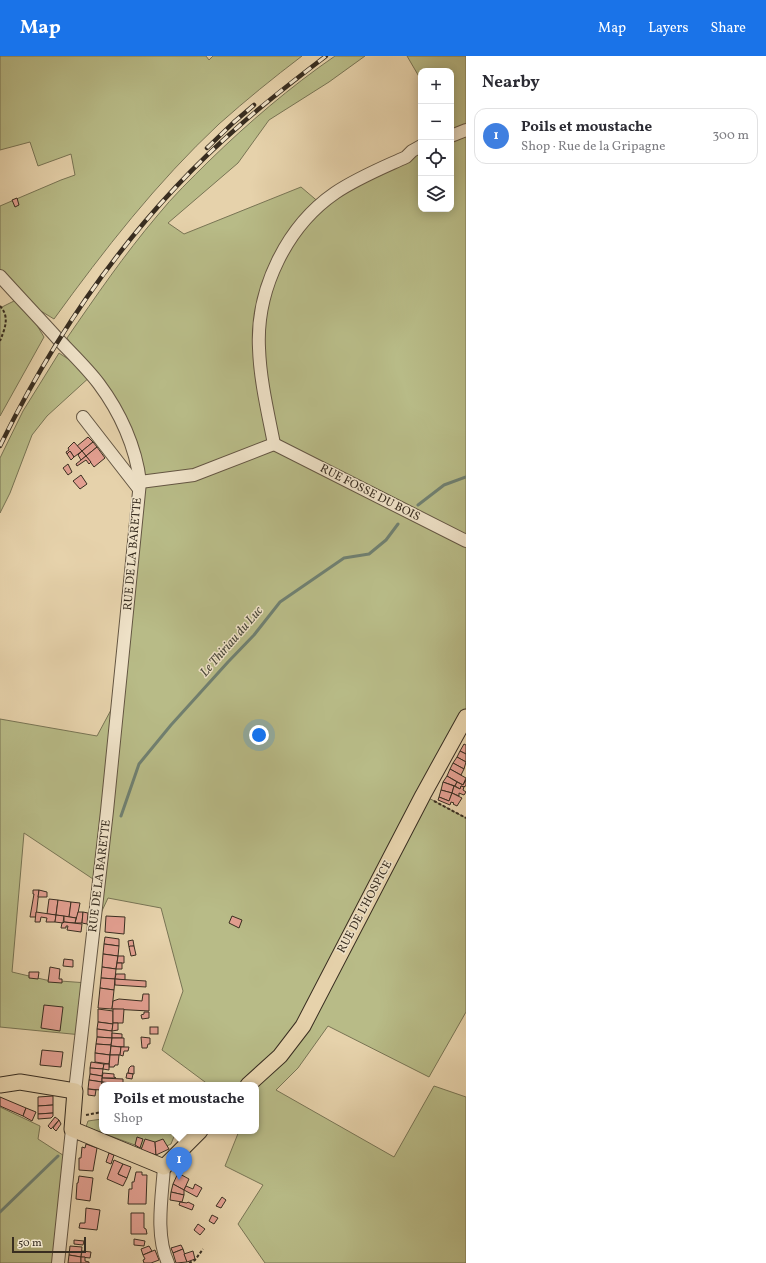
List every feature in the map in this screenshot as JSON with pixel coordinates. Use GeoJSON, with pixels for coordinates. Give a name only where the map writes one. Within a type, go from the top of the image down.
{"type":"FeatureCollection","features":[{"type":"Feature","properties":{"kind":"main road","name":"RUE DE L'HOSPICE"},"geometry":{"type":"LineString","coordinates":[[251,1082],[280,1056],[303,1026],[423,795],[466,718]]}},
{"type":"Feature","properties":{"kind":"main road"},"geometry":{"type":"LineString","coordinates":[[0,1085],[20,1082],[75,1090]]}},
{"type":"Feature","properties":{"kind":"main road","name":"RUE DE LA BARETTE"},"geometry":{"type":"LineString","coordinates":[[73,1122],[75,1090]]}},
{"type":"Feature","properties":{"kind":"main road"},"geometry":{"type":"LineString","coordinates":[[73,1122],[164,1167],[197,1134]]}},
{"type":"Feature","properties":{"kind":"street"},"geometry":{"type":"LineString","coordinates":[[454,135],[466,130]]}},
{"type":"Feature","properties":{"kind":"street"},"geometry":{"type":"LineString","coordinates":[[139,486],[194,475],[274,444],[264,388],[259,348],[262,306],[272,274],[296,232],[321,204],[348,185],[406,157],[418,148]]}},
{"type":"Feature","properties":{"kind":"street"},"geometry":{"type":"LineString","coordinates":[[406,157],[418,156]]}},
{"type":"Feature","properties":{"kind":"street","name":"RUE DE LA BARETTE"},"geometry":{"type":"LineString","coordinates":[[0,276],[92,375],[109,398],[122,422],[138,465],[139,486],[108,811],[75,1090]]}},
{"type":"Feature","properties":{"kind":"street","name":"RUE DE LA BARETTE"},"geometry":{"type":"LineString","coordinates":[[83,418],[139,486]]}},
{"type":"Feature","properties":{"kind":"street","name":"RUE FOSSE DU BOIS"},"geometry":{"type":"LineString","coordinates":[[274,444],[466,541]]}},
{"type":"Feature","properties":{"kind":"street","name":"RUE DE LA BARETTE"},"geometry":{"type":"LineString","coordinates":[[58,1263],[73,1122]]}},
{"type":"Feature","properties":{"kind":"street"},"geometry":{"type":"LineString","coordinates":[[164,1167],[161,1228],[164,1252],[168,1263]]}},
{"type":"Feature","properties":{"kind":"path"},"geometry":{"type":"LineString","coordinates":[[0,306],[5,311],[6,318],[5,328],[0,341]]}},
{"type":"Feature","properties":{"kind":"path"},"geometry":{"type":"LineString","coordinates":[[423,795],[466,818]]}},
{"type":"Feature","properties":{"kind":"path"},"geometry":{"type":"LineString","coordinates":[[73,1122],[99,1113]]}},
{"type":"Feature","properties":{"kind":"path"},"geometry":{"type":"LineString","coordinates":[[189,1263],[195,1260],[203,1249]]}},
{"type":"Feature","properties":{"kind":"green space"},"geometry":{"type":"Polygon","coordinates":[[[0,56],[206,56],[209,60],[213,56],[302,56],[219,124],[174,169],[112,242],[54,319],[21,299],[44,337],[0,416],[0,308],[20,298],[0,276],[0,206],[75,175],[71,154],[38,166],[30,142],[0,150],[0,56]]]}},
{"type":"Feature","properties":{"kind":"green space"},"geometry":{"type":"Polygon","coordinates":[[[335,56],[365,56],[329,82],[269,120],[238,163],[168,223],[184,234],[301,187],[321,204],[418,148],[418,212],[454,212],[454,68],[418,68],[418,75],[407,56],[466,56],[466,717],[423,795],[466,818],[466,1012],[429,1077],[328,1026],[298,1068],[276,1090],[394,1157],[434,1086],[466,1097],[466,1263],[265,1263],[238,1224],[263,1185],[225,1166],[238,1134],[259,1134],[259,1082],[205,1082],[162,1050],[183,991],[161,908],[108,898],[94,928],[99,883],[24,833],[12,972],[46,980],[88,983],[82,1035],[0,1027],[0,719],[97,736],[119,695],[138,465],[92,375],[47,416],[32,435],[10,493],[0,513],[0,458],[23,411],[59,353],[91,374],[67,338],[145,231],[182,188],[209,161],[254,119],[335,56]]]}},
{"type":"Feature","properties":{"kind":"green space"},"geometry":{"type":"Polygon","coordinates":[[[0,1107],[40,1126],[38,1139],[69,1159],[58,1263],[0,1263],[0,1107]]]}},
{"type":"Feature","properties":{"kind":"green space"},"geometry":{"type":"Polygon","coordinates":[[[99,1119],[99,1132],[86,1127],[88,1121],[99,1119]]]}},
{"type":"Feature","properties":{"kind":"green space"},"geometry":{"type":"Polygon","coordinates":[[[105,1134],[175,1134],[171,1144],[154,1152],[105,1134]]]}},
{"type":"Feature","properties":{"kind":"building"},"geometry":{"type":"Polygon","coordinates":[[[17,198],[19,205],[15,207],[12,200],[17,198]]]}},
{"type":"Feature","properties":{"kind":"building"},"geometry":{"type":"Polygon","coordinates":[[[88,437],[93,442],[82,451],[77,446],[88,437]]]}},
{"type":"Feature","properties":{"kind":"building"},"geometry":{"type":"Polygon","coordinates":[[[74,442],[82,451],[74,457],[70,451],[67,454],[66,452],[74,442]]]}},
{"type":"Feature","properties":{"kind":"building"},"geometry":{"type":"Polygon","coordinates":[[[93,442],[97,447],[86,456],[82,451],[93,442]]]}},
{"type":"Feature","properties":{"kind":"building"},"geometry":{"type":"Polygon","coordinates":[[[97,447],[105,458],[94,467],[86,456],[97,447]]]}},
{"type":"Feature","properties":{"kind":"building"},"geometry":{"type":"Polygon","coordinates":[[[70,451],[74,457],[71,460],[67,454],[70,451]]]}},
{"type":"Feature","properties":{"kind":"building"},"geometry":{"type":"Polygon","coordinates":[[[82,451],[86,456],[81,460],[78,455],[82,451]]]}},
{"type":"Feature","properties":{"kind":"building"},"geometry":{"type":"Polygon","coordinates":[[[86,456],[91,462],[89,464],[86,460],[77,466],[76,464],[86,456]]]}},
{"type":"Feature","properties":{"kind":"building"},"geometry":{"type":"Polygon","coordinates":[[[68,464],[72,472],[68,475],[63,468],[68,464]]]}},
{"type":"Feature","properties":{"kind":"building"},"geometry":{"type":"Polygon","coordinates":[[[81,475],[87,484],[80,489],[73,481],[81,475]]]}},
{"type":"Feature","properties":{"kind":"building"},"geometry":{"type":"Polygon","coordinates":[[[464,744],[466,745],[466,754],[460,751],[464,744]]]}},
{"type":"Feature","properties":{"kind":"building"},"geometry":{"type":"Polygon","coordinates":[[[460,751],[466,754],[466,762],[457,757],[460,751]]]}},
{"type":"Feature","properties":{"kind":"building"},"geometry":{"type":"Polygon","coordinates":[[[457,757],[466,762],[464,769],[453,763],[457,757]]]}},
{"type":"Feature","properties":{"kind":"building"},"geometry":{"type":"Polygon","coordinates":[[[453,763],[464,769],[461,775],[450,769],[453,763]]]}},
{"type":"Feature","properties":{"kind":"building"},"geometry":{"type":"Polygon","coordinates":[[[450,769],[466,778],[463,785],[447,776],[450,769]]]}},
{"type":"Feature","properties":{"kind":"building"},"geometry":{"type":"Polygon","coordinates":[[[447,776],[457,782],[455,786],[443,782],[447,776]]]}},
{"type":"Feature","properties":{"kind":"building"},"geometry":{"type":"Polygon","coordinates":[[[466,780],[466,786],[461,786],[460,789],[455,786],[457,782],[463,785],[466,780]]]}},
{"type":"Feature","properties":{"kind":"building"},"geometry":{"type":"Polygon","coordinates":[[[443,782],[454,786],[452,793],[441,790],[443,782]]]}},
{"type":"Feature","properties":{"kind":"building"},"geometry":{"type":"Polygon","coordinates":[[[454,786],[460,789],[461,786],[464,787],[463,790],[466,792],[464,795],[459,793],[459,796],[452,793],[454,786]]]}},
{"type":"Feature","properties":{"kind":"building"},"geometry":{"type":"Polygon","coordinates":[[[441,790],[452,793],[449,801],[439,797],[441,790]]]}},
{"type":"Feature","properties":{"kind":"building"},"geometry":{"type":"Polygon","coordinates":[[[452,793],[462,798],[457,806],[451,802],[450,805],[438,800],[439,797],[449,801],[452,793]]]}},
{"type":"Feature","properties":{"kind":"building"},"geometry":{"type":"Polygon","coordinates":[[[33,890],[39,890],[36,917],[30,917],[34,894],[33,890]]]}},
{"type":"Feature","properties":{"kind":"building"},"geometry":{"type":"Polygon","coordinates":[[[39,890],[47,892],[47,897],[38,897],[39,890]]]}},
{"type":"Feature","properties":{"kind":"building"},"geometry":{"type":"Polygon","coordinates":[[[49,899],[58,900],[56,915],[47,914],[49,899]]]}},
{"type":"Feature","properties":{"kind":"building"},"geometry":{"type":"Polygon","coordinates":[[[58,900],[71,902],[69,917],[56,915],[58,900]]]}},
{"type":"Feature","properties":{"kind":"building"},"geometry":{"type":"Polygon","coordinates":[[[71,902],[80,903],[77,918],[69,917],[71,902]]]}},
{"type":"Feature","properties":{"kind":"building"},"geometry":{"type":"Polygon","coordinates":[[[36,912],[56,915],[55,922],[46,922],[47,918],[41,917],[40,922],[35,922],[36,912]]]}},
{"type":"Feature","properties":{"kind":"building"},"geometry":{"type":"Polygon","coordinates":[[[78,912],[83,912],[82,923],[75,923],[78,912]]]}},
{"type":"Feature","properties":{"kind":"building"},"geometry":{"type":"Polygon","coordinates":[[[83,912],[88,913],[87,924],[82,923],[83,912]]]}},
{"type":"Feature","properties":{"kind":"building"},"geometry":{"type":"Polygon","coordinates":[[[56,915],[64,916],[63,923],[55,922],[56,915]]]}},
{"type":"Feature","properties":{"kind":"building"},"geometry":{"type":"Polygon","coordinates":[[[64,916],[76,918],[75,923],[64,922],[64,916]]]}},
{"type":"Feature","properties":{"kind":"building"},"geometry":{"type":"Polygon","coordinates":[[[106,916],[125,917],[124,934],[105,932],[106,916]]]}},
{"type":"Feature","properties":{"kind":"building"},"geometry":{"type":"Polygon","coordinates":[[[232,916],[242,920],[239,928],[229,923],[232,916]]]}},
{"type":"Feature","properties":{"kind":"building"},"geometry":{"type":"Polygon","coordinates":[[[62,923],[82,924],[81,932],[67,930],[68,926],[66,926],[66,928],[61,928],[62,923]]]}},
{"type":"Feature","properties":{"kind":"building"},"geometry":{"type":"Polygon","coordinates":[[[105,937],[119,939],[119,946],[104,944],[105,937]]]}},
{"type":"Feature","properties":{"kind":"building"},"geometry":{"type":"Polygon","coordinates":[[[133,940],[134,946],[129,947],[128,941],[133,940]]]}},
{"type":"Feature","properties":{"kind":"building"},"geometry":{"type":"Polygon","coordinates":[[[104,944],[119,946],[118,956],[103,954],[104,944]]]}},
{"type":"Feature","properties":{"kind":"building"},"geometry":{"type":"Polygon","coordinates":[[[130,946],[134,946],[136,955],[131,956],[130,946]]]}},
{"type":"Feature","properties":{"kind":"building"},"geometry":{"type":"Polygon","coordinates":[[[103,954],[118,956],[116,969],[102,967],[103,954]]]}},
{"type":"Feature","properties":{"kind":"building"},"geometry":{"type":"Polygon","coordinates":[[[118,956],[124,956],[124,963],[117,963],[118,956]]]}},
{"type":"Feature","properties":{"kind":"building"},"geometry":{"type":"Polygon","coordinates":[[[64,959],[73,960],[73,967],[63,966],[64,959]]]}},
{"type":"Feature","properties":{"kind":"building"},"geometry":{"type":"Polygon","coordinates":[[[117,963],[122,963],[122,969],[116,969],[117,963]]]}},
{"type":"Feature","properties":{"kind":"building"},"geometry":{"type":"Polygon","coordinates":[[[50,967],[60,969],[59,979],[62,979],[62,983],[48,982],[50,967]]]}},
{"type":"Feature","properties":{"kind":"building"},"geometry":{"type":"Polygon","coordinates":[[[102,967],[116,969],[115,979],[101,978],[102,967]]]}},
{"type":"Feature","properties":{"kind":"building"},"geometry":{"type":"Polygon","coordinates":[[[29,972],[39,972],[38,979],[29,978],[29,972]]]}},
{"type":"Feature","properties":{"kind":"building"},"geometry":{"type":"Polygon","coordinates":[[[116,974],[125,974],[125,980],[115,979],[116,974]]]}},
{"type":"Feature","properties":{"kind":"building"},"geometry":{"type":"Polygon","coordinates":[[[101,978],[115,979],[114,990],[100,988],[101,978]]]}},
{"type":"Feature","properties":{"kind":"building"},"geometry":{"type":"Polygon","coordinates":[[[115,979],[146,981],[146,987],[115,985],[115,979]]]}},
{"type":"Feature","properties":{"kind":"building"},"geometry":{"type":"Polygon","coordinates":[[[100,988],[114,990],[112,1009],[98,1008],[100,988]]]}},
{"type":"Feature","properties":{"kind":"building"},"geometry":{"type":"Polygon","coordinates":[[[143,994],[149,994],[149,1011],[112,1009],[113,1001],[119,999],[142,1001],[143,994]]]}},
{"type":"Feature","properties":{"kind":"building"},"geometry":{"type":"Polygon","coordinates":[[[44,1005],[63,1007],[60,1031],[41,1028],[44,1005]]]}},
{"type":"Feature","properties":{"kind":"building"},"geometry":{"type":"Polygon","coordinates":[[[98,1009],[113,1011],[113,1024],[98,1022],[98,1009]]]}},
{"type":"Feature","properties":{"kind":"building"},"geometry":{"type":"Polygon","coordinates":[[[113,1009],[124,1009],[123,1023],[113,1023],[113,1009]]]}},
{"type":"Feature","properties":{"kind":"building"},"geometry":{"type":"Polygon","coordinates":[[[144,1012],[149,1012],[149,1018],[142,1019],[141,1015],[144,1014],[144,1012]]]}},
{"type":"Feature","properties":{"kind":"building"},"geometry":{"type":"Polygon","coordinates":[[[98,1022],[113,1024],[112,1031],[97,1029],[98,1022]]]}},
{"type":"Feature","properties":{"kind":"building"},"geometry":{"type":"Polygon","coordinates":[[[113,1023],[118,1023],[118,1030],[112,1031],[113,1023]]]}},
{"type":"Feature","properties":{"kind":"building"},"geometry":{"type":"Polygon","coordinates":[[[150,1027],[158,1027],[158,1034],[150,1034],[150,1027]]]}},
{"type":"Feature","properties":{"kind":"building"},"geometry":{"type":"Polygon","coordinates":[[[97,1029],[112,1031],[112,1038],[97,1037],[97,1029]]]}},
{"type":"Feature","properties":{"kind":"building"},"geometry":{"type":"Polygon","coordinates":[[[112,1033],[122,1034],[122,1038],[112,1038],[112,1033]]]}},
{"type":"Feature","properties":{"kind":"building"},"geometry":{"type":"Polygon","coordinates":[[[97,1037],[112,1038],[111,1045],[96,1044],[97,1037]]]}},
{"type":"Feature","properties":{"kind":"building"},"geometry":{"type":"Polygon","coordinates":[[[141,1037],[150,1038],[150,1044],[148,1044],[147,1048],[142,1048],[141,1037]]]}},
{"type":"Feature","properties":{"kind":"building"},"geometry":{"type":"Polygon","coordinates":[[[112,1038],[124,1038],[124,1047],[111,1046],[112,1038]]]}},
{"type":"Feature","properties":{"kind":"building"},"geometry":{"type":"Polygon","coordinates":[[[96,1044],[111,1045],[110,1055],[95,1053],[96,1044]]]}},
{"type":"Feature","properties":{"kind":"building"},"geometry":{"type":"Polygon","coordinates":[[[111,1046],[121,1047],[120,1055],[110,1055],[111,1046]]]}},
{"type":"Feature","properties":{"kind":"building"},"geometry":{"type":"Polygon","coordinates":[[[121,1047],[129,1047],[128,1051],[124,1051],[123,1056],[120,1055],[121,1047]]]}},
{"type":"Feature","properties":{"kind":"building"},"geometry":{"type":"Polygon","coordinates":[[[42,1050],[63,1052],[61,1067],[40,1065],[42,1050]]]}},
{"type":"Feature","properties":{"kind":"building"},"geometry":{"type":"Polygon","coordinates":[[[95,1053],[110,1055],[109,1064],[95,1062],[95,1053]]]}},
{"type":"Feature","properties":{"kind":"building"},"geometry":{"type":"Polygon","coordinates":[[[110,1055],[119,1055],[118,1065],[109,1067],[110,1055]]]}},
{"type":"Feature","properties":{"kind":"building"},"geometry":{"type":"Polygon","coordinates":[[[91,1062],[104,1064],[103,1069],[90,1068],[91,1062]]]}},
{"type":"Feature","properties":{"kind":"building"},"geometry":{"type":"Polygon","coordinates":[[[104,1064],[109,1064],[109,1070],[103,1069],[104,1064]]]}},
{"type":"Feature","properties":{"kind":"building"},"geometry":{"type":"Polygon","coordinates":[[[131,1066],[134,1066],[134,1074],[128,1073],[131,1066]]]}},
{"type":"Feature","properties":{"kind":"building"},"geometry":{"type":"Polygon","coordinates":[[[90,1068],[103,1069],[102,1076],[90,1074],[90,1068]]]}},
{"type":"Feature","properties":{"kind":"building"},"geometry":{"type":"Polygon","coordinates":[[[103,1073],[114,1074],[114,1077],[116,1078],[102,1078],[103,1073]]]}},
{"type":"Feature","properties":{"kind":"building"},"geometry":{"type":"Polygon","coordinates":[[[127,1073],[133,1074],[132,1079],[126,1078],[127,1073]]]}},
{"type":"Feature","properties":{"kind":"building"},"geometry":{"type":"Polygon","coordinates":[[[90,1074],[102,1076],[102,1082],[89,1080],[90,1074]]]}},
{"type":"Feature","properties":{"kind":"building"},"geometry":{"type":"Polygon","coordinates":[[[102,1078],[123,1079],[123,1082],[102,1082],[102,1078]]]}},
{"type":"Feature","properties":{"kind":"building"},"geometry":{"type":"Polygon","coordinates":[[[89,1080],[102,1082],[99,1082],[99,1090],[88,1089],[89,1080]]]}},
{"type":"Feature","properties":{"kind":"building"},"geometry":{"type":"Polygon","coordinates":[[[88,1089],[96,1090],[95,1096],[88,1095],[88,1089]]]}},
{"type":"Feature","properties":{"kind":"building"},"geometry":{"type":"Polygon","coordinates":[[[53,1096],[53,1105],[38,1106],[38,1097],[53,1096]]]}},
{"type":"Feature","properties":{"kind":"building"},"geometry":{"type":"Polygon","coordinates":[[[0,1097],[26,1108],[23,1116],[0,1106],[0,1097]]]}},
{"type":"Feature","properties":{"kind":"building"},"geometry":{"type":"Polygon","coordinates":[[[53,1105],[53,1113],[38,1114],[38,1106],[53,1105]]]}},
{"type":"Feature","properties":{"kind":"building"},"geometry":{"type":"Polygon","coordinates":[[[26,1108],[36,1112],[32,1121],[23,1116],[26,1108]]]}},
{"type":"Feature","properties":{"kind":"building"},"geometry":{"type":"Polygon","coordinates":[[[53,1113],[51,1118],[38,1119],[38,1114],[53,1113]]]}},
{"type":"Feature","properties":{"kind":"building"},"geometry":{"type":"Polygon","coordinates":[[[55,1117],[59,1120],[51,1129],[48,1126],[55,1117]]]}},
{"type":"Feature","properties":{"kind":"building"},"geometry":{"type":"Polygon","coordinates":[[[59,1120],[61,1124],[56,1131],[53,1128],[59,1120]]]}},
{"type":"Feature","properties":{"kind":"building"},"geometry":{"type":"Polygon","coordinates":[[[137,1137],[143,1139],[140,1148],[135,1145],[137,1137]]]}},
{"type":"Feature","properties":{"kind":"building"},"geometry":{"type":"Polygon","coordinates":[[[145,1139],[155,1142],[156,1155],[141,1150],[145,1139]]]}},
{"type":"Feature","properties":{"kind":"building"},"geometry":{"type":"Polygon","coordinates":[[[163,1139],[169,1149],[156,1155],[155,1142],[163,1139]]]}},
{"type":"Feature","properties":{"kind":"building"},"geometry":{"type":"Polygon","coordinates":[[[86,1144],[97,1148],[93,1171],[79,1170],[79,1158],[81,1158],[82,1147],[85,1148],[86,1144]]]}},
{"type":"Feature","properties":{"kind":"building"},"geometry":{"type":"Polygon","coordinates":[[[109,1153],[114,1155],[111,1164],[106,1162],[109,1153]]]}},
{"type":"Feature","properties":{"kind":"building"},"geometry":{"type":"Polygon","coordinates":[[[114,1160],[123,1164],[118,1174],[127,1178],[123,1186],[107,1179],[114,1160]]]}},
{"type":"Feature","properties":{"kind":"building"},"geometry":{"type":"Polygon","coordinates":[[[123,1164],[131,1167],[127,1178],[118,1174],[123,1164]]]}},
{"type":"Feature","properties":{"kind":"building"},"geometry":{"type":"Polygon","coordinates":[[[136,1172],[142,1172],[142,1175],[147,1175],[146,1204],[128,1204],[129,1189],[132,1189],[132,1182],[134,1182],[136,1172]]]}},
{"type":"Feature","properties":{"kind":"building"},"geometry":{"type":"Polygon","coordinates":[[[178,1173],[189,1179],[184,1190],[173,1184],[178,1173]]]}},
{"type":"Feature","properties":{"kind":"building"},"geometry":{"type":"Polygon","coordinates":[[[79,1176],[93,1178],[90,1201],[76,1199],[79,1176]]]}},
{"type":"Feature","properties":{"kind":"building"},"geometry":{"type":"Polygon","coordinates":[[[173,1184],[184,1190],[184,1195],[171,1192],[173,1184]]]}},
{"type":"Feature","properties":{"kind":"building"},"geometry":{"type":"Polygon","coordinates":[[[195,1184],[202,1188],[197,1197],[184,1190],[186,1186],[193,1189],[195,1184]]]}},
{"type":"Feature","properties":{"kind":"building"},"geometry":{"type":"Polygon","coordinates":[[[171,1192],[184,1195],[182,1202],[170,1200],[171,1192]]]}},
{"type":"Feature","properties":{"kind":"building"},"geometry":{"type":"Polygon","coordinates":[[[222,1197],[226,1200],[221,1208],[216,1206],[222,1197]]]}},
{"type":"Feature","properties":{"kind":"building"},"geometry":{"type":"Polygon","coordinates":[[[180,1202],[188,1202],[194,1205],[192,1210],[179,1205],[180,1202]]]}},
{"type":"Feature","properties":{"kind":"building"},"geometry":{"type":"Polygon","coordinates":[[[86,1208],[100,1210],[97,1230],[79,1228],[80,1223],[85,1223],[86,1208]]]}},
{"type":"Feature","properties":{"kind":"building"},"geometry":{"type":"Polygon","coordinates":[[[131,1213],[144,1213],[144,1228],[146,1229],[147,1234],[131,1234],[131,1213]]]}},
{"type":"Feature","properties":{"kind":"building"},"geometry":{"type":"Polygon","coordinates":[[[212,1215],[218,1218],[214,1224],[209,1221],[212,1215]]]}},
{"type":"Feature","properties":{"kind":"building"},"geometry":{"type":"Polygon","coordinates":[[[198,1224],[205,1229],[200,1235],[194,1230],[198,1224]]]}},
{"type":"Feature","properties":{"kind":"building"},"geometry":{"type":"Polygon","coordinates":[[[134,1239],[145,1241],[144,1246],[134,1245],[134,1239]]]}},
{"type":"Feature","properties":{"kind":"building"},"geometry":{"type":"Polygon","coordinates":[[[74,1240],[84,1241],[83,1245],[74,1244],[74,1240]]]}},
{"type":"Feature","properties":{"kind":"building"},"geometry":{"type":"Polygon","coordinates":[[[181,1245],[183,1249],[173,1253],[171,1248],[181,1245]]]}},
{"type":"Feature","properties":{"kind":"building"},"geometry":{"type":"Polygon","coordinates":[[[70,1246],[82,1247],[81,1257],[69,1255],[70,1246]]]}},
{"type":"Feature","properties":{"kind":"building"},"geometry":{"type":"Polygon","coordinates":[[[149,1246],[152,1251],[143,1255],[141,1249],[149,1246]]]}},
{"type":"Feature","properties":{"kind":"building"},"geometry":{"type":"Polygon","coordinates":[[[183,1249],[187,1262],[176,1263],[173,1253],[183,1249]]]}},
{"type":"Feature","properties":{"kind":"building"},"geometry":{"type":"Polygon","coordinates":[[[155,1250],[159,1260],[151,1263],[144,1263],[143,1260],[145,1259],[143,1255],[155,1250]]]}},
{"type":"Feature","properties":{"kind":"building"},"geometry":{"type":"Polygon","coordinates":[[[82,1251],[91,1252],[90,1258],[81,1257],[82,1251]]]}},
{"type":"Feature","properties":{"kind":"building"},"geometry":{"type":"Polygon","coordinates":[[[193,1251],[195,1259],[187,1262],[184,1254],[193,1251]]]}},
{"type":"Feature","properties":{"kind":"building"},"geometry":{"type":"Polygon","coordinates":[[[69,1255],[81,1257],[81,1263],[68,1263],[69,1255]]]}},
{"type":"Feature","properties":{"kind":"building"},"geometry":{"type":"Polygon","coordinates":[[[81,1257],[85,1257],[85,1261],[89,1263],[81,1263],[81,1257]]]}},
{"type":"Feature","properties":{"kind":"waterway","name":"Le Thiriau du Luc"},"geometry":{"type":"LineString","coordinates":[[418,505],[444,485],[466,477]]}},
{"type":"Feature","properties":{"kind":"waterway","name":"Le Thiriau du Luc"},"geometry":{"type":"LineString","coordinates":[[121,816],[139,764],[171,725],[254,635],[280,602],[344,558],[369,554],[386,540],[398,524]]}},
{"type":"Feature","properties":{"kind":"waterway","name":"Le Thiriau du Luc"},"geometry":{"type":"LineString","coordinates":[[0,1212],[58,1156]]}},
{"type":"Feature","properties":{"kind":"railway"},"geometry":{"type":"LineString","coordinates":[[0,446],[23,401],[75,315],[135,234],[167,196],[202,160],[260,108],[326,56]]}},
{"type":"Feature","properties":{"kind":"railway"},"geometry":{"type":"LineString","coordinates":[[207,148],[254,105]]}},
{"type":"Feature","properties":{"kind":"place","name":"Poils et moustache"},"geometry":{"type":"Point","coordinates":[179,1180]}}]}
